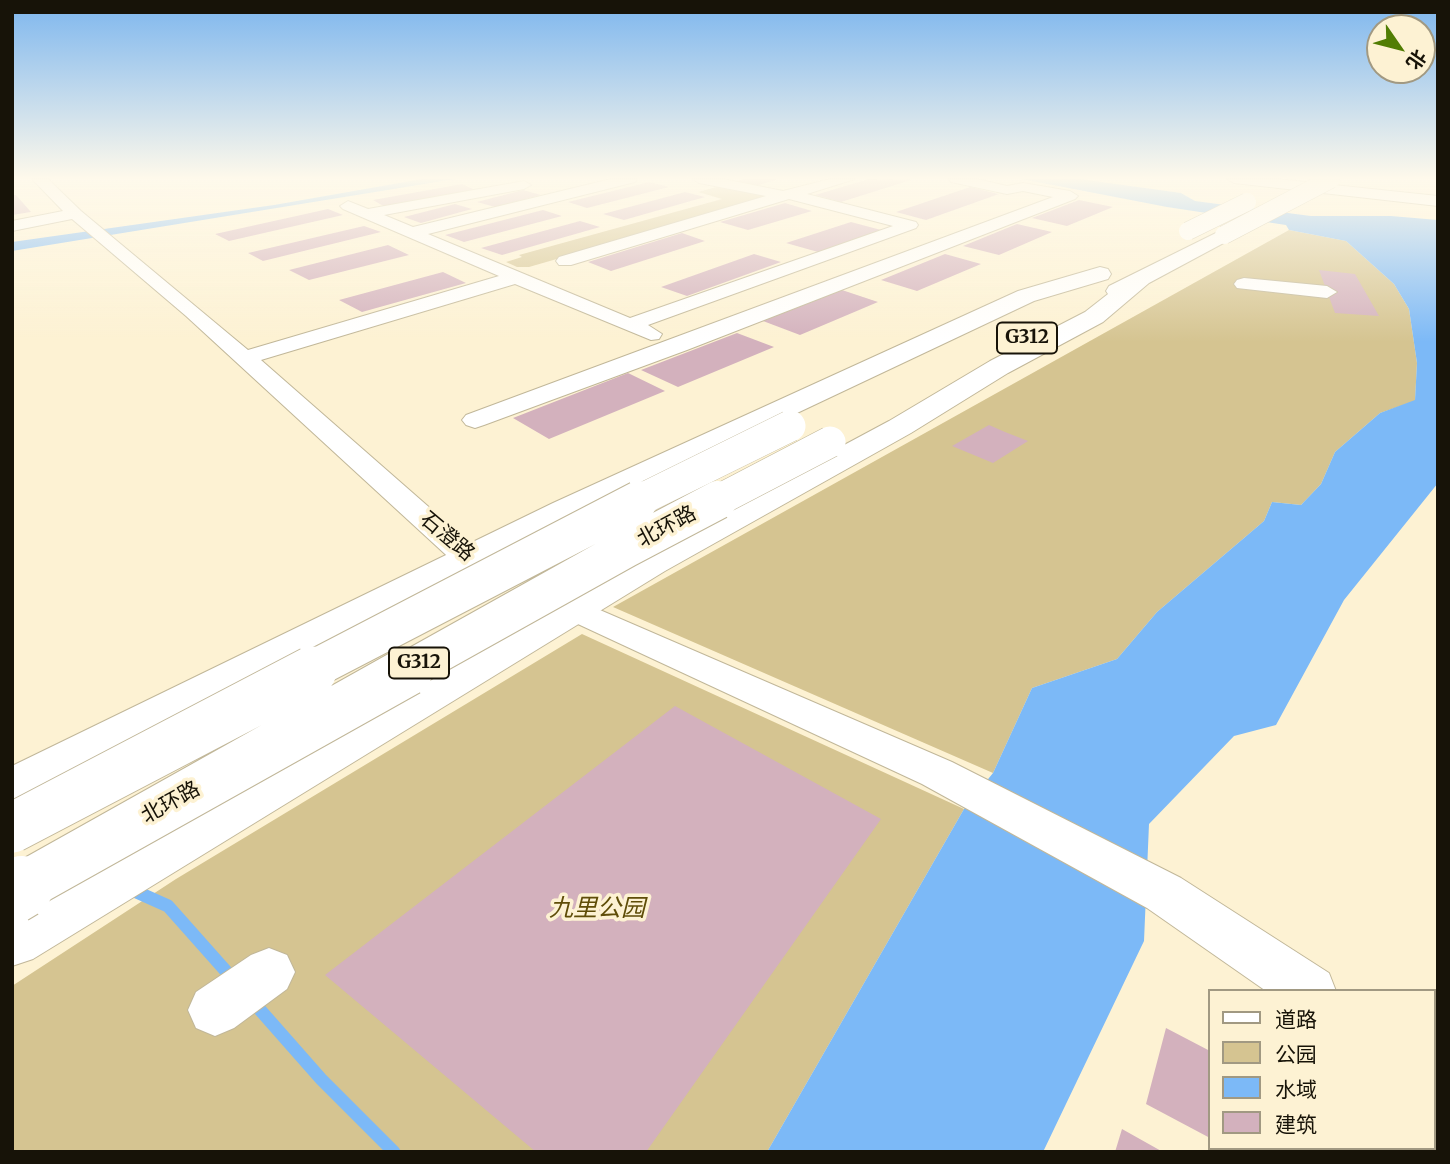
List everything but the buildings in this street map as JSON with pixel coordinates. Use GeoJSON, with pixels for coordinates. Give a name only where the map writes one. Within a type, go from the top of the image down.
{"type":"FeatureCollection","features":[{"type":"Feature","properties":{"kind":"highway","name":"北环路"},"geometry":{"type":"LineString","coordinates":[[12,828],[542,549],[1181,233]]}},
{"type":"Feature","properties":{"kind":"highway","name":"北环路"},"geometry":{"type":"LineString","coordinates":[[12,893],[603,561],[1227,233]]}},
{"type":"Feature","properties":{"kind":"highway"},"geometry":{"type":"LineString","coordinates":[[12,789],[468,558],[854,374],[930,343],[1026,296],[1100,274]]}},
{"type":"Feature","properties":{"kind":"highway"},"geometry":{"type":"LineString","coordinates":[[12,940],[572,610],[900,427],[999,367],[1094,317],[1141,279]]}},
{"type":"Feature","properties":{"kind":"street"},"geometry":{"type":"LineString","coordinates":[[412,233],[679,345]]}},
{"type":"Feature","properties":{"kind":"street"},"geometry":{"type":"LineString","coordinates":[[565,261],[658,233]]}},
{"type":"Feature","properties":{"kind":"street"},"geometry":{"type":"LineString","coordinates":[[629,325],[887,233]]}},
{"type":"Feature","properties":{"kind":"street"},"geometry":{"type":"LineString","coordinates":[[475,419],[972,233]]}},
{"type":"Feature","properties":{"kind":"street","name":"石澄路"},"geometry":{"type":"LineString","coordinates":[[98,235],[244,358],[468,558],[572,610],[761,693],[973,792]]}},
{"type":"Feature","properties":{"kind":"street"},"geometry":{"type":"LineString","coordinates":[[244,358],[517,277]]}},
{"type":"Feature","properties":{"kind":"street"},"geometry":{"type":"LineString","coordinates":[[1244,284],[1327,292]]}},
{"type":"Feature","properties":{"kind":"street"},"geometry":{"type":"LineString","coordinates":[[973,792],[1164,893],[1307,989]]}},
{"type":"Feature","properties":{"kind":"street"},"geometry":{"type":"LineString","coordinates":[[215,1010],[269,972]]}},
{"type":"Feature","properties":{"kind":"green space"},"geometry":{"type":"Polygon","coordinates":[[[598,233],[646,233],[529,267],[517,267],[506,262],[522,257],[519,255],[598,233]]]}},
{"type":"Feature","properties":{"kind":"green space"},"geometry":{"type":"Polygon","coordinates":[[[1283,233],[1306,233],[1346,241],[1394,284],[1409,309],[1417,363],[1415,401],[1380,413],[1335,452],[1321,484],[1301,505],[1272,502],[1264,521],[1157,612],[1117,659],[1032,688],[993,773],[613,607],[1283,233]]]}},
{"type":"Feature","properties":{"kind":"green space","name":"九里公园"},"geometry":{"type":"Polygon","coordinates":[[[582,634],[964,809],[767,1152],[12,1152],[12,986],[176,879],[582,634]]]}},
{"type":"Feature","properties":{"kind":"water"},"geometry":{"type":"Polygon","coordinates":[[[73,233],[121,233],[12,251],[12,242],[73,233]]]}},
{"type":"Feature","properties":{"kind":"water"},"geometry":{"type":"Polygon","coordinates":[[[1306,233],[1438,233],[1438,483],[1344,600],[1276,725],[1234,736],[1149,824],[1144,941],[1043,1152],[767,1152],[964,809],[993,773],[1032,688],[1117,659],[1157,612],[1264,521],[1272,502],[1301,505],[1321,484],[1335,452],[1380,413],[1415,400],[1417,363],[1409,309],[1394,284],[1346,241],[1306,233]]]}},
{"type":"Feature","properties":{"kind":"waterway"},"geometry":{"type":"LineString","coordinates":[[130,889],[168,906],[232,978]]}},
{"type":"Feature","properties":{"kind":"waterway"},"geometry":{"type":"LineString","coordinates":[[254,1003],[321,1079],[394,1152]]}}]}
